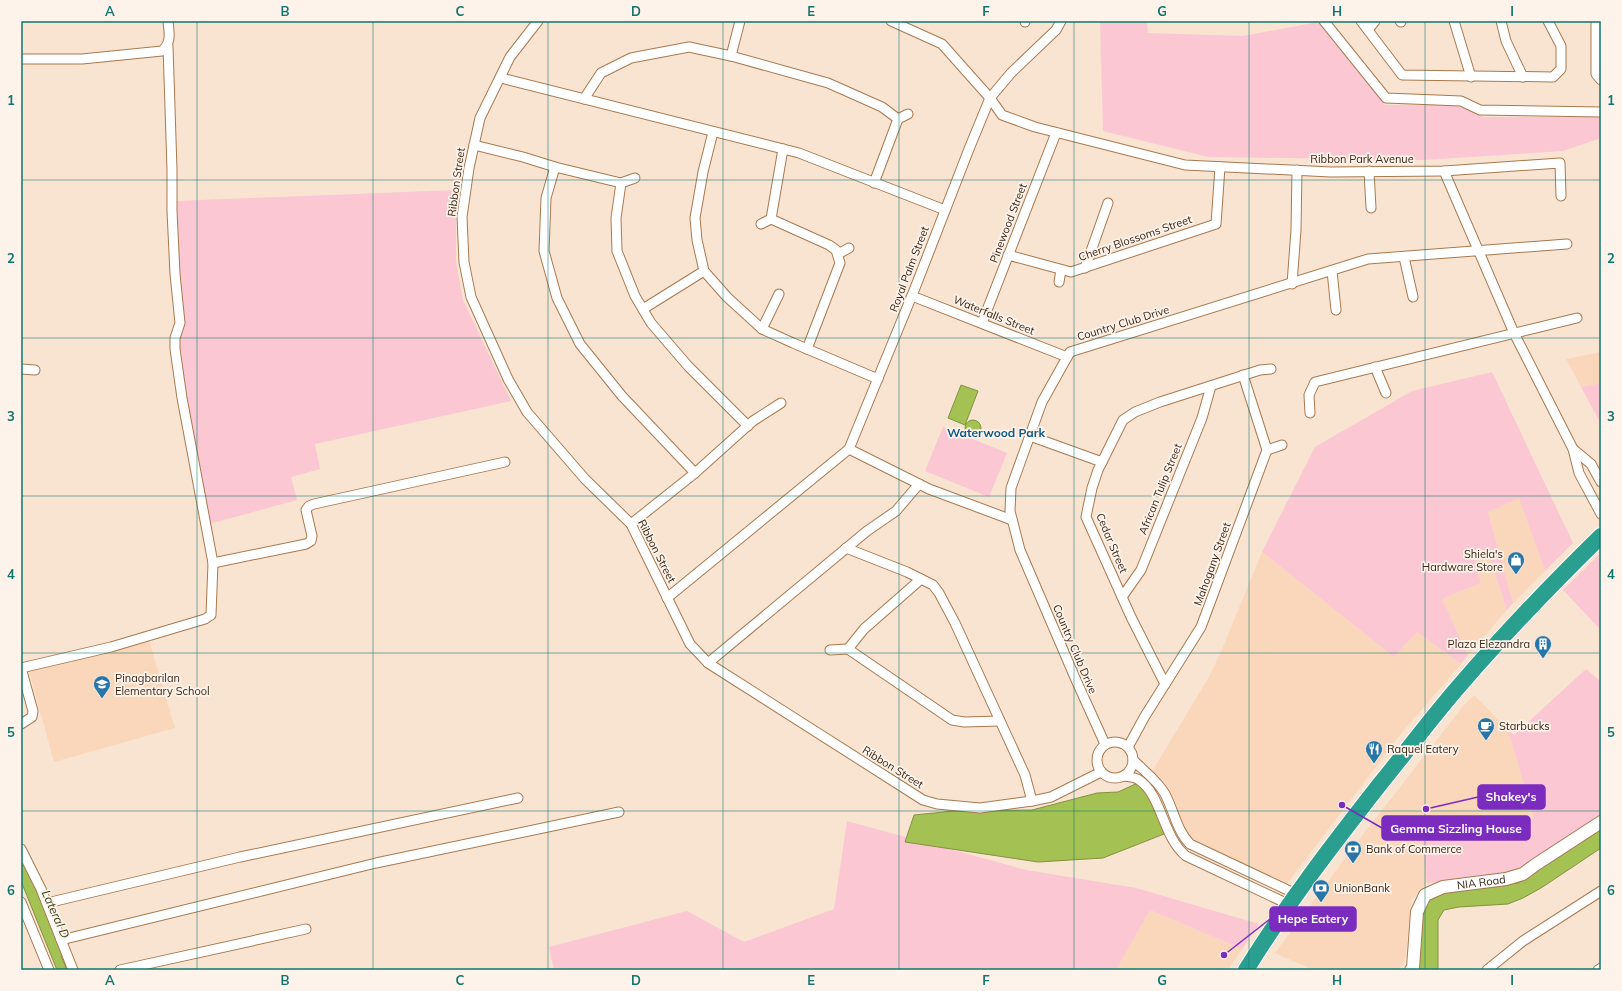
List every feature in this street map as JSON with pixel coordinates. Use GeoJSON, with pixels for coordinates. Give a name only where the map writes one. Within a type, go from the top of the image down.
{"type":"FeatureCollection","features":[{"type":"Feature","properties":{"kind":"highway"},"geometry":{"type":"LineString","coordinates":[[1246,970],[1293,900],[1362,807],[1460,685],[1548,588],[1601,536]]}},
{"type":"Feature","properties":{"kind":"street"},"geometry":{"type":"LineString","coordinates":[[21,724],[32,717],[33,711],[21,668],[111,647],[205,619],[212,615],[213,563],[182,398],[175,349],[175,338],[180,322],[175,274],[172,211],[168,21]]}},
{"type":"Feature","properties":{"kind":"street","name":"Ribbon Street"},"geometry":{"type":"LineString","coordinates":[[538,21],[510,57],[480,118],[469,168],[462,217],[464,262],[471,298],[508,379],[527,412],[585,479],[631,524],[690,644],[708,663],[923,800],[937,804],[980,808],[1032,801],[1051,797],[1101,772]]}},
{"type":"Feature","properties":{"kind":"street"},"geometry":{"type":"LineString","coordinates":[[731,56],[740,21]]}},
{"type":"Feature","properties":{"kind":"street","name":"Ribbon Park Avenue"},"geometry":{"type":"LineString","coordinates":[[891,21],[942,44],[990,98],[1002,116],[1056,133],[1185,165],[1297,170],[1444,171],[1560,163],[1561,196]]}},
{"type":"Feature","properties":{"kind":"street","name":"Royal Palm Street"},"geometry":{"type":"LineString","coordinates":[[848,449],[912,296],[990,98],[1011,73],[1056,30],[1061,21]]}},
{"type":"Feature","properties":{"kind":"street"},"geometry":{"type":"LineString","coordinates":[[1324,21],[1386,98],[1461,101],[1480,110],[1601,112]]}},
{"type":"Feature","properties":{"kind":"street"},"geometry":{"type":"LineString","coordinates":[[1361,21],[1402,75],[1553,77],[1561,69],[1561,46],[1548,21]]}},
{"type":"Feature","properties":{"kind":"street"},"geometry":{"type":"LineString","coordinates":[[1368,30],[1375,21]]}},
{"type":"Feature","properties":{"kind":"street"},"geometry":{"type":"LineString","coordinates":[[1454,21],[1471,77]]}},
{"type":"Feature","properties":{"kind":"street"},"geometry":{"type":"LineString","coordinates":[[1501,21],[1506,41],[1523,77]]}},
{"type":"Feature","properties":{"kind":"street"},"geometry":{"type":"LineString","coordinates":[[1601,22],[1596,21],[1596,74],[1601,80]]}},
{"type":"Feature","properties":{"kind":"street"},"geometry":{"type":"LineString","coordinates":[[21,59],[82,59],[150,53],[162,51],[168,46]]}},
{"type":"Feature","properties":{"kind":"street"},"geometry":{"type":"LineString","coordinates":[[584,99],[602,73],[631,58],[689,47],[731,56],[828,83],[882,107],[898,119]]}},
{"type":"Feature","properties":{"kind":"street"},"geometry":{"type":"LineString","coordinates":[[501,78],[799,153],[945,210]]}},
{"type":"Feature","properties":{"kind":"street"},"geometry":{"type":"LineString","coordinates":[[874,182],[898,119],[908,114]]}},
{"type":"Feature","properties":{"kind":"street"},"geometry":{"type":"LineString","coordinates":[[713,132],[703,172],[695,218],[697,240],[704,271],[727,297],[762,329],[878,379]]}},
{"type":"Feature","properties":{"kind":"street","name":"Pinewood Street"},"geometry":{"type":"LineString","coordinates":[[982,323],[1056,133]]}},
{"type":"Feature","properties":{"kind":"street"},"geometry":{"type":"LineString","coordinates":[[474,145],[621,183],[635,178]]}},
{"type":"Feature","properties":{"kind":"street"},"geometry":{"type":"LineString","coordinates":[[771,220],[783,149]]}},
{"type":"Feature","properties":{"kind":"street"},"geometry":{"type":"LineString","coordinates":[[555,167],[546,198],[544,251],[557,298],[580,344],[617,390],[695,473]]}},
{"type":"Feature","properties":{"kind":"street","name":"Cherry Blossoms Street"},"geometry":{"type":"LineString","coordinates":[[1008,255],[1071,272],[1216,224],[1220,167]]}},
{"type":"Feature","properties":{"kind":"street"},"geometry":{"type":"LineString","coordinates":[[1292,284],[1296,230],[1297,170]]}},
{"type":"Feature","properties":{"kind":"street"},"geometry":{"type":"LineString","coordinates":[[1369,171],[1371,208]]}},
{"type":"Feature","properties":{"kind":"street"},"geometry":{"type":"LineString","coordinates":[[1444,171],[1514,333],[1573,449],[1579,473],[1601,514]]}},
{"type":"Feature","properties":{"kind":"street"},"geometry":{"type":"LineString","coordinates":[[621,183],[616,218],[617,251],[635,296],[651,323],[688,366],[748,426]]}},
{"type":"Feature","properties":{"kind":"street"},"geometry":{"type":"LineString","coordinates":[[1085,268],[1108,203]]}},
{"type":"Feature","properties":{"kind":"street"},"geometry":{"type":"LineString","coordinates":[[761,224],[771,220],[829,245],[836,250],[838,254],[840,264],[807,349]]}},
{"type":"Feature","properties":{"kind":"street","name":"Country Club Drive"},"geometry":{"type":"LineString","coordinates":[[1105,744],[1020,550],[1010,511],[1011,488],[1042,402],[1070,352],[1292,284],[1368,259],[1567,244]]}},
{"type":"Feature","properties":{"kind":"street"},"geometry":{"type":"LineString","coordinates":[[838,254],[849,248]]}},
{"type":"Feature","properties":{"kind":"street"},"geometry":{"type":"LineString","coordinates":[[1404,257],[1413,297]]}},
{"type":"Feature","properties":{"kind":"street"},"geometry":{"type":"LineString","coordinates":[[1059,282],[1061,270]]}},
{"type":"Feature","properties":{"kind":"street"},"geometry":{"type":"LineString","coordinates":[[643,309],[704,271]]}},
{"type":"Feature","properties":{"kind":"street"},"geometry":{"type":"LineString","coordinates":[[1332,271],[1336,310]]}},
{"type":"Feature","properties":{"kind":"street"},"geometry":{"type":"LineString","coordinates":[[762,329],[779,294]]}},
{"type":"Feature","properties":{"kind":"street","name":"Waterfalls Street"},"geometry":{"type":"LineString","coordinates":[[912,296],[1068,357]]}},
{"type":"Feature","properties":{"kind":"street"},"geometry":{"type":"LineString","coordinates":[[1310,413],[1309,395],[1315,382],[1577,318]]}},
{"type":"Feature","properties":{"kind":"street"},"geometry":{"type":"LineString","coordinates":[[1375,367],[1386,394]]}},
{"type":"Feature","properties":{"kind":"street"},"geometry":{"type":"LineString","coordinates":[[21,369],[34,370]]}},
{"type":"Feature","properties":{"kind":"street","name":"Cedar Street"},"geometry":{"type":"LineString","coordinates":[[1165,684],[1122,597],[1086,517],[1092,488],[1102,462],[1123,420],[1135,412],[1160,402],[1243,375],[1260,370],[1271,369]]}},
{"type":"Feature","properties":{"kind":"street"},"geometry":{"type":"LineString","coordinates":[[1243,375],[1267,450],[1282,445]]}},
{"type":"Feature","properties":{"kind":"street","name":"African Tulip Street"},"geometry":{"type":"LineString","coordinates":[[1122,597],[1141,570],[1202,418],[1211,386]]}},
{"type":"Feature","properties":{"kind":"street"},"geometry":{"type":"LineString","coordinates":[[631,524],[695,473],[748,426],[781,403]]}},
{"type":"Feature","properties":{"kind":"street"},"geometry":{"type":"LineString","coordinates":[[1030,436],[1102,462]]}},
{"type":"Feature","properties":{"kind":"street"},"geometry":{"type":"LineString","coordinates":[[668,598],[848,449],[929,489],[1012,520]]}},
{"type":"Feature","properties":{"kind":"street"},"geometry":{"type":"LineString","coordinates":[[1573,449],[1591,464],[1601,482]]}},
{"type":"Feature","properties":{"kind":"street","name":"Mahogany Street"},"geometry":{"type":"LineString","coordinates":[[1128,747],[1145,716],[1201,627],[1267,450]]}},
{"type":"Feature","properties":{"kind":"street"},"geometry":{"type":"LineString","coordinates":[[213,563],[312,542],[306,510],[309,506],[314,504],[505,462]]}},
{"type":"Feature","properties":{"kind":"street"},"geometry":{"type":"LineString","coordinates":[[708,663],[866,531],[896,511],[918,484]]}},
{"type":"Feature","properties":{"kind":"street"},"geometry":{"type":"LineString","coordinates":[[846,548],[921,579],[933,586],[939,593],[955,623],[1000,721],[1024,775],[1032,801]]}},
{"type":"Feature","properties":{"kind":"street"},"geometry":{"type":"LineString","coordinates":[[848,649],[864,629],[921,579]]}},
{"type":"Feature","properties":{"kind":"street"},"geometry":{"type":"LineString","coordinates":[[830,650],[848,649],[952,720],[964,722],[1000,721]]}},
{"type":"Feature","properties":{"kind":"street"},"geometry":{"type":"LineString","coordinates":[[1124,776],[1132,766],[1133,760],[1132,754],[1128,747],[1120,742],[1114,741],[1105,744],[1099,750],[1097,755],[1098,767],[1101,772],[1111,778],[1124,776],[1138,779],[1148,788],[1170,837],[1178,849],[1186,856],[1293,900]]}},
{"type":"Feature","properties":{"kind":"street"},"geometry":{"type":"LineString","coordinates":[[1133,760],[1159,785],[1165,794],[1183,838],[1190,844],[1293,900]]}},
{"type":"Feature","properties":{"kind":"street"},"geometry":{"type":"LineString","coordinates":[[47,903],[240,857],[518,798]]}},
{"type":"Feature","properties":{"kind":"street"},"geometry":{"type":"LineString","coordinates":[[61,940],[376,863],[619,812]]}},
{"type":"Feature","properties":{"kind":"street","name":"NIA Road"},"geometry":{"type":"LineString","coordinates":[[1411,970],[1413,968],[1417,912],[1425,895],[1442,887],[1506,879],[1523,874],[1601,822]]}},
{"type":"Feature","properties":{"kind":"street"},"geometry":{"type":"LineString","coordinates":[[21,849],[47,903],[73,970]]}},
{"type":"Feature","properties":{"kind":"street"},"geometry":{"type":"LineString","coordinates":[[1487,970],[1523,941],[1601,891]]}},
{"type":"Feature","properties":{"kind":"street"},"geometry":{"type":"LineString","coordinates":[[21,902],[50,970]]}},
{"type":"Feature","properties":{"kind":"street"},"geometry":{"type":"LineString","coordinates":[[120,970],[306,929]]}},
{"type":"Feature","properties":{"kind":"shaded area"},"geometry":{"type":"Polygon","coordinates":[[[1100,21],[1147,21],[1148,33],[1243,36],[1318,22],[1385,105],[1460,105],[1483,117],[1599,117],[1601,138],[1563,151],[1423,160],[1208,157],[1103,131],[1100,21]]]}},
{"type":"Feature","properties":{"kind":"shaded area"},"geometry":{"type":"Polygon","coordinates":[[[456,190],[456,262],[463,300],[511,401],[315,444],[320,469],[291,477],[297,500],[209,524],[176,339],[178,263],[176,201],[456,190]]]}},
{"type":"Feature","properties":{"kind":"shaded area"},"geometry":{"type":"Polygon","coordinates":[[[1601,352],[1601,383],[1581,387],[1566,359],[1601,352]]]}},
{"type":"Feature","properties":{"kind":"shaded area"},"geometry":{"type":"Polygon","coordinates":[[[1492,372],[1573,543],[1545,571],[1519,498],[1488,512],[1513,603],[1507,610],[1487,550],[1473,554],[1481,583],[1442,599],[1468,655],[1461,664],[1417,632],[1394,657],[1262,552],[1315,447],[1412,391],[1492,372]]]}},
{"type":"Feature","properties":{"kind":"shaded area"},"geometry":{"type":"Polygon","coordinates":[[[1601,383],[1601,424],[1581,387],[1601,383]]]}},
{"type":"Feature","properties":{"kind":"shaded area"},"geometry":{"type":"Polygon","coordinates":[[[961,385],[978,391],[965,425],[948,418],[961,385]]]}},
{"type":"Feature","properties":{"kind":"shaded area"},"geometry":{"type":"Polygon","coordinates":[[[973,420],[980,425],[981,428],[976,435],[973,436],[966,431],[965,428],[970,421],[973,420]]]}},
{"type":"Feature","properties":{"kind":"shaded area"},"geometry":{"type":"Polygon","coordinates":[[[943,427],[1007,453],[989,497],[925,471],[943,427]]]}},
{"type":"Feature","properties":{"kind":"shaded area"},"geometry":{"type":"Polygon","coordinates":[[[1519,497],[1545,571],[1513,603],[1488,512],[1519,497]]]}},
{"type":"Feature","properties":{"kind":"shaded area"},"geometry":{"type":"Polygon","coordinates":[[[1487,550],[1507,610],[1468,655],[1442,599],[1481,583],[1473,554],[1487,550]]]}},
{"type":"Feature","properties":{"kind":"shaded area"},"geometry":{"type":"Polygon","coordinates":[[[1262,552],[1394,657],[1417,632],[1461,664],[1400,735],[1286,885],[1194,840],[1187,834],[1182,826],[1165,782],[1151,773],[1209,677],[1262,552]]]}},
{"type":"Feature","properties":{"kind":"shaded area"},"geometry":{"type":"Polygon","coordinates":[[[1601,553],[1601,630],[1563,590],[1601,553]]]}},
{"type":"Feature","properties":{"kind":"shaded area","name":"Pinagbarilan Elementary School"},"geometry":{"type":"Polygon","coordinates":[[[149,640],[175,728],[54,762],[29,671],[149,640]]]}},
{"type":"Feature","properties":{"kind":"shaded area"},"geometry":{"type":"Polygon","coordinates":[[[1586,669],[1601,682],[1601,816],[1519,871],[1511,874],[1427,883],[1421,834],[1534,818],[1508,730],[1514,735],[1586,669]]]}},
{"type":"Feature","properties":{"kind":"shaded area"},"geometry":{"type":"Polygon","coordinates":[[[1474,695],[1508,730],[1535,818],[1422,834],[1427,883],[1412,899],[1406,955],[1403,964],[1398,970],[1313,970],[1275,953],[1361,837],[1464,705],[1474,695]]]}},
{"type":"Feature","properties":{"kind":"shaded area"},"geometry":{"type":"Polygon","coordinates":[[[1140,782],[1149,793],[1164,834],[1103,858],[1038,862],[905,842],[914,815],[954,811],[1032,810],[1097,793],[1118,792],[1140,782]]]}},
{"type":"Feature","properties":{"kind":"shaded area"},"geometry":{"type":"Polygon","coordinates":[[[847,821],[1026,870],[1136,888],[1259,924],[1242,949],[1150,910],[1116,970],[554,970],[549,947],[687,911],[744,942],[834,909],[847,821]]]}},
{"type":"Feature","properties":{"kind":"shaded area"},"geometry":{"type":"Polygon","coordinates":[[[1601,829],[1601,848],[1541,888],[1523,898],[1508,904],[1459,907],[1444,910],[1438,920],[1438,970],[1417,970],[1419,921],[1425,903],[1433,895],[1448,889],[1518,883],[1601,829]]]}},
{"type":"Feature","properties":{"kind":"shaded area","name":"Lateral D"},"geometry":{"type":"Polygon","coordinates":[[[21,854],[29,870],[63,955],[61,956],[67,970],[57,970],[21,881],[21,854]]]}},
{"type":"Feature","properties":{"kind":"shaded area"},"geometry":{"type":"Polygon","coordinates":[[[1150,910],[1242,949],[1228,970],[1116,970],[1150,910]]]}},
{"type":"Feature","properties":{"kind":"place","name":"Shiela's Hardware Store"},"geometry":{"type":"Point","coordinates":[1516,575]}},
{"type":"Feature","properties":{"kind":"place","name":"Plaza Elezandra"},"geometry":{"type":"Point","coordinates":[1543,659]}},
{"type":"Feature","properties":{"kind":"place","name":"Pinagbarilan Elementary School"},"geometry":{"type":"Point","coordinates":[102,699]}},
{"type":"Feature","properties":{"kind":"place","name":"Starbucks"},"geometry":{"type":"Point","coordinates":[1486,741]}},
{"type":"Feature","properties":{"kind":"place","name":"Raquel Eatery"},"geometry":{"type":"Point","coordinates":[1374,764]}},
{"type":"Feature","properties":{"kind":"place","name":"Gemma Sizzling House"},"geometry":{"type":"Point","coordinates":[1342,805]}},
{"type":"Feature","properties":{"kind":"place","name":"Shakey's"},"geometry":{"type":"Point","coordinates":[1426,809]}},
{"type":"Feature","properties":{"kind":"place","name":"Bank of Commerce"},"geometry":{"type":"Point","coordinates":[1353,864]}},
{"type":"Feature","properties":{"kind":"place","name":"UnionBank"},"geometry":{"type":"Point","coordinates":[1321,903]}},
{"type":"Feature","properties":{"kind":"place","name":"Hepe Eatery"},"geometry":{"type":"Point","coordinates":[1224,955]}},
{"type":"Feature","properties":{"kind":"district","name":"Waterwood Park"},"geometry":{"type":"Point","coordinates":[996,432]}}]}
